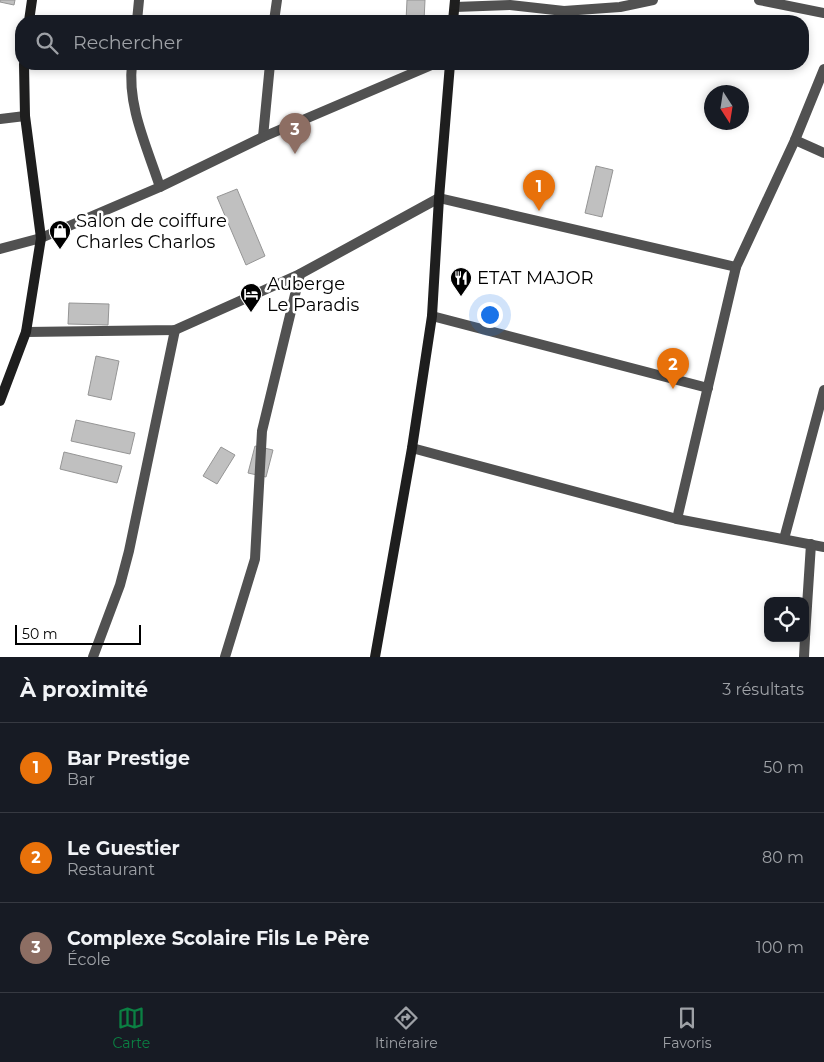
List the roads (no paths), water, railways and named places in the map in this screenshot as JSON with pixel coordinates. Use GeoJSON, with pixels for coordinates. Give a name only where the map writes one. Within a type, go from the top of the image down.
{"type":"FeatureCollection","features":[{"type":"Feature","properties":{"kind":"main road"},"geometry":{"type":"LineString","coordinates":[[30,15],[32,0]]}},
{"type":"Feature","properties":{"kind":"main road"},"geometry":{"type":"LineString","coordinates":[[0,401],[26,332],[41,238],[25,116],[24,70]]}},
{"type":"Feature","properties":{"kind":"main road"},"geometry":{"type":"LineString","coordinates":[[375,657],[412,448],[432,316],[450,70]]}},
{"type":"Feature","properties":{"kind":"street"},"geometry":{"type":"LineString","coordinates":[[138,15],[140,0]]}},
{"type":"Feature","properties":{"kind":"street"},"geometry":{"type":"LineString","coordinates":[[275,15],[276,0]]}},
{"type":"Feature","properties":{"kind":"street"},"geometry":{"type":"LineString","coordinates":[[455,4],[510,5],[564,11],[620,7],[653,0]]}},
{"type":"Feature","properties":{"kind":"street"},"geometry":{"type":"LineString","coordinates":[[759,0],[824,13]]}},
{"type":"Feature","properties":{"kind":"street"},"geometry":{"type":"LineString","coordinates":[[677,519],[736,267],[795,140],[824,69]]}},
{"type":"Feature","properties":{"kind":"street"},"geometry":{"type":"LineString","coordinates":[[132,70],[131,94],[136,116],[160,187]]}},
{"type":"Feature","properties":{"kind":"street"},"geometry":{"type":"LineString","coordinates":[[263,137],[269,70]]}},
{"type":"Feature","properties":{"kind":"street"},"geometry":{"type":"LineString","coordinates":[[0,249],[41,238],[160,187],[263,137],[420,70]]}},
{"type":"Feature","properties":{"kind":"street"},"geometry":{"type":"LineString","coordinates":[[0,119],[25,116]]}},
{"type":"Feature","properties":{"kind":"street"},"geometry":{"type":"LineString","coordinates":[[795,140],[824,153]]}},
{"type":"Feature","properties":{"kind":"street"},"geometry":{"type":"LineString","coordinates":[[26,332],[175,330],[300,274],[439,198],[736,267]]}},
{"type":"Feature","properties":{"kind":"street"},"geometry":{"type":"LineString","coordinates":[[225,657],[254,560],[262,431],[300,274]]}},
{"type":"Feature","properties":{"kind":"street"},"geometry":{"type":"LineString","coordinates":[[432,316],[708,388]]}},
{"type":"Feature","properties":{"kind":"street"},"geometry":{"type":"LineString","coordinates":[[93,657],[120,585],[130,551],[175,330]]}},
{"type":"Feature","properties":{"kind":"street"},"geometry":{"type":"LineString","coordinates":[[784,539],[824,390]]}},
{"type":"Feature","properties":{"kind":"street"},"geometry":{"type":"LineString","coordinates":[[412,448],[677,519],[824,547]]}},
{"type":"Feature","properties":{"kind":"street"},"geometry":{"type":"LineString","coordinates":[[808,597],[811,544]]}},
{"type":"Feature","properties":{"kind":"street"},"geometry":{"type":"LineString","coordinates":[[804,657],[805,642]]}},
{"type":"Feature","properties":{"kind":"place","name":"Complexe Scolaire Fils Le Père"},"geometry":{"type":"Point","coordinates":[295,154]}},
{"type":"Feature","properties":{"kind":"place","name":"Bar Prestige"},"geometry":{"type":"Point","coordinates":[539,211]}},
{"type":"Feature","properties":{"kind":"place","name":"Salon de coiffure Charles Charlos"},"geometry":{"type":"Point","coordinates":[60,250]}},
{"type":"Feature","properties":{"kind":"place","name":"ETAT MAJOR"},"geometry":{"type":"Point","coordinates":[461,297]}},
{"type":"Feature","properties":{"kind":"place","name":"Auberge Le Paradis"},"geometry":{"type":"Point","coordinates":[251,313]}},
{"type":"Feature","properties":{"kind":"place","name":"Le Guestier"},"geometry":{"type":"Point","coordinates":[673,389]}}]}
